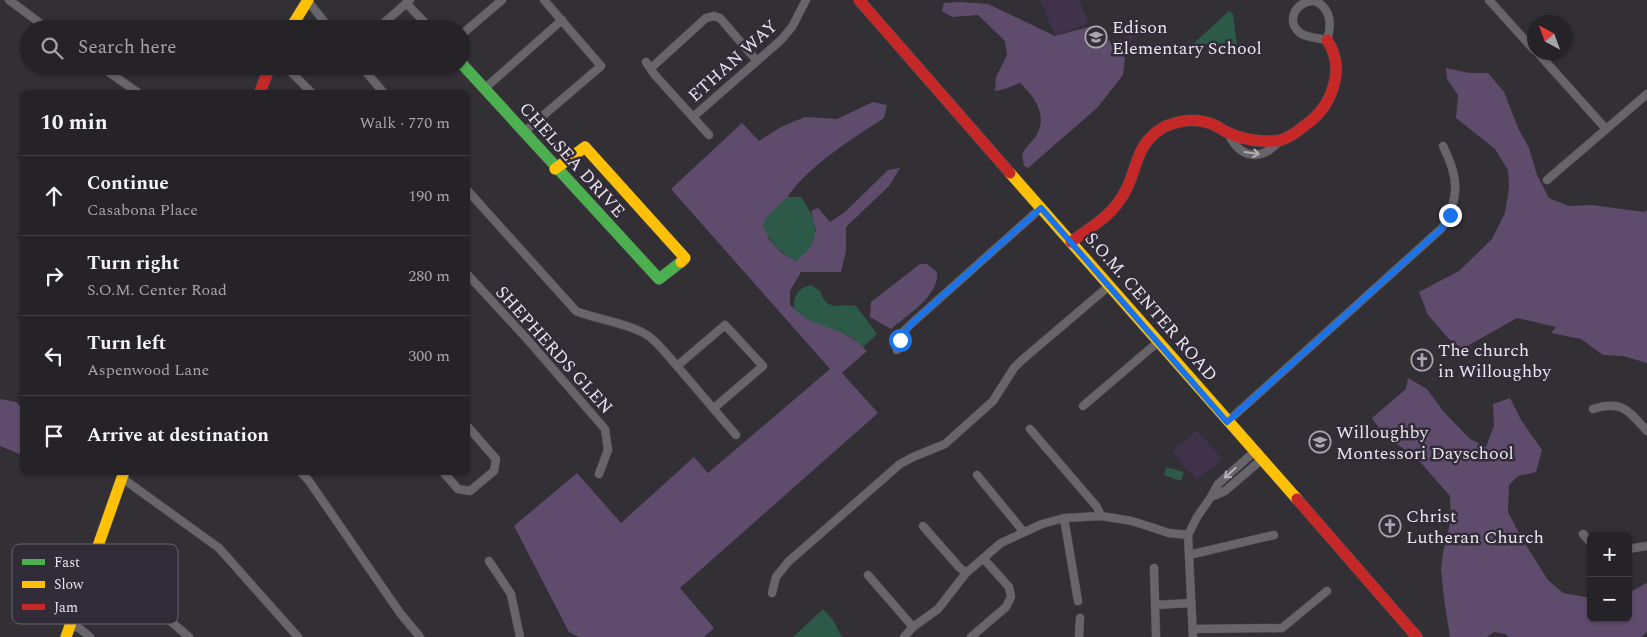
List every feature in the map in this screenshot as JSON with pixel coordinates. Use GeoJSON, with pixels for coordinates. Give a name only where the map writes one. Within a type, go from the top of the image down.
{"type":"FeatureCollection","features":[{"type":"Feature","properties":{"kind":"main road"},"geometry":{"type":"LineString","coordinates":[[296,20],[308,0]]}},
{"type":"Feature","properties":{"kind":"main road","name":"S.O.M. CENTER ROAD"},"geometry":{"type":"LineString","coordinates":[[859,0],[1417,637]]}},
{"type":"Feature","properties":{"kind":"main road"},"geometry":{"type":"LineString","coordinates":[[1071,242],[1088,227],[1108,214],[1121,200],[1130,183],[1136,157],[1156,133],[1174,123],[1192,120],[1214,124],[1228,134],[1255,139],[1280,140],[1313,121],[1329,99],[1335,81],[1336,64],[1333,49],[1327,40]]}},
{"type":"Feature","properties":{"kind":"main road","name":"CHELSEA DRIVE"},"geometry":{"type":"LineString","coordinates":[[470,73],[524,132],[555,170],[659,280],[685,258],[585,147],[555,170]]}},
{"type":"Feature","properties":{"kind":"main road"},"geometry":{"type":"LineString","coordinates":[[261,90],[267,75]]}},
{"type":"Feature","properties":{"kind":"main road"},"geometry":{"type":"LineString","coordinates":[[99,544],[123,475]]}},
{"type":"Feature","properties":{"kind":"main road"},"geometry":{"type":"LineString","coordinates":[[66,637],[70,626]]}},
{"type":"Feature","properties":{"kind":"street"},"geometry":{"type":"LineString","coordinates":[[9,0],[36,20]]}},
{"type":"Feature","properties":{"kind":"street"},"geometry":{"type":"LineString","coordinates":[[308,0],[323,20]]}},
{"type":"Feature","properties":{"kind":"street"},"geometry":{"type":"LineString","coordinates":[[470,27],[502,0]]}},
{"type":"Feature","properties":{"kind":"street"},"geometry":{"type":"LineString","coordinates":[[524,132],[601,66],[544,0]]}},
{"type":"Feature","properties":{"kind":"street","name":"ETHAN WAY"},"geometry":{"type":"LineString","coordinates":[[693,117],[781,40],[792,27],[806,0]]}},
{"type":"Feature","properties":{"kind":"street"},"geometry":{"type":"LineString","coordinates":[[1489,0],[1527,41]]}},
{"type":"Feature","properties":{"kind":"street"},"geometry":{"type":"LineString","coordinates":[[387,20],[408,1],[424,20]]}},
{"type":"Feature","properties":{"kind":"street"},"geometry":{"type":"LineString","coordinates":[[1315,1],[1325,8],[1329,19],[1327,40],[1305,36],[1298,31],[1293,16],[1294,12],[1302,4],[1315,1]]}},
{"type":"Feature","properties":{"kind":"street","name":"ETHAN WAY"},"geometry":{"type":"LineString","coordinates":[[709,135],[648,65],[706,18],[714,16],[720,18],[757,60]]}},
{"type":"Feature","properties":{"kind":"street"},"geometry":{"type":"LineString","coordinates":[[484,89],[562,20]]}},
{"type":"Feature","properties":{"kind":"street"},"geometry":{"type":"LineString","coordinates":[[1544,60],[1606,128]]}},
{"type":"Feature","properties":{"kind":"street"},"geometry":{"type":"LineString","coordinates":[[113,75],[134,90]]}},
{"type":"Feature","properties":{"kind":"street"},"geometry":{"type":"LineString","coordinates":[[294,75],[309,90]]}},
{"type":"Feature","properties":{"kind":"street"},"geometry":{"type":"LineString","coordinates":[[369,75],[381,90]]}},
{"type":"Feature","properties":{"kind":"street"},"geometry":{"type":"LineString","coordinates":[[1547,180],[1647,94]]}},
{"type":"Feature","properties":{"kind":"street"},"geometry":{"type":"LineString","coordinates":[[1227,422],[1442,228],[1450,215],[1455,200],[1456,182],[1452,163],[1443,146]]}},
{"type":"Feature","properties":{"kind":"street"},"geometry":{"type":"LineString","coordinates":[[470,193],[576,311],[648,336],[677,366],[736,435]]}},
{"type":"Feature","properties":{"kind":"street"},"geometry":{"type":"LineString","coordinates":[[897,350],[904,332],[911,324],[1041,208]]}},
{"type":"Feature","properties":{"kind":"street","name":"SHEPHERDS GLEN"},"geometry":{"type":"LineString","coordinates":[[470,277],[527,339],[604,429],[608,450],[599,474]]}},
{"type":"Feature","properties":{"kind":"street"},"geometry":{"type":"LineString","coordinates":[[772,593],[776,577],[788,562],[900,464],[945,444],[993,402],[1014,368],[1022,360],[1109,286]]}},
{"type":"Feature","properties":{"kind":"street"},"geometry":{"type":"LineString","coordinates":[[677,366],[725,325],[763,366],[714,408]]}},
{"type":"Feature","properties":{"kind":"street"},"geometry":{"type":"LineString","coordinates":[[1083,406],[1158,342]]}},
{"type":"Feature","properties":{"kind":"street"},"geometry":{"type":"LineString","coordinates":[[1593,409],[1608,405],[1618,406],[1632,414],[1647,431]]}},
{"type":"Feature","properties":{"kind":"street"},"geometry":{"type":"LineString","coordinates":[[446,475],[458,489],[470,491],[494,471],[496,459],[470,429]]}},
{"type":"Feature","properties":{"kind":"street"},"geometry":{"type":"LineString","coordinates":[[1030,429],[1097,507],[1101,516]]}},
{"type":"Feature","properties":{"kind":"street"},"geometry":{"type":"LineString","coordinates":[[1257,456],[1218,484],[1196,517],[1188,534],[1193,633],[1282,628],[1327,590]]}},
{"type":"Feature","properties":{"kind":"street"},"geometry":{"type":"LineString","coordinates":[[123,475],[219,548],[298,637]]}},
{"type":"Feature","properties":{"kind":"street"},"geometry":{"type":"LineString","coordinates":[[304,475],[400,613],[420,637]]}},
{"type":"Feature","properties":{"kind":"street"},"geometry":{"type":"LineString","coordinates":[[977,476],[1024,531]]}},
{"type":"Feature","properties":{"kind":"street"},"geometry":{"type":"LineString","coordinates":[[904,637],[913,627],[938,609],[966,573],[1001,543],[1042,524],[1064,518],[1101,516],[1132,521],[1169,533],[1188,534]]}},
{"type":"Feature","properties":{"kind":"street"},"geometry":{"type":"LineString","coordinates":[[1064,518],[1078,601]]}},
{"type":"Feature","properties":{"kind":"street"},"geometry":{"type":"LineString","coordinates":[[923,526],[958,567],[966,573]]}},
{"type":"Feature","properties":{"kind":"street"},"geometry":{"type":"LineString","coordinates":[[1189,555],[1274,534]]}},
{"type":"Feature","properties":{"kind":"street"},"geometry":{"type":"LineString","coordinates":[[1583,534],[1587,538]]}},
{"type":"Feature","properties":{"kind":"street"},"geometry":{"type":"LineString","coordinates":[[1632,548],[1647,546]]}},
{"type":"Feature","properties":{"kind":"street"},"geometry":{"type":"LineString","coordinates":[[971,637],[1006,607],[1011,597],[1009,587],[983,558]]}},
{"type":"Feature","properties":{"kind":"street"},"geometry":{"type":"LineString","coordinates":[[489,560],[511,594],[521,633],[520,637]]}},
{"type":"Feature","properties":{"kind":"street"},"geometry":{"type":"LineString","coordinates":[[1154,568],[1156,637]]}},
{"type":"Feature","properties":{"kind":"street"},"geometry":{"type":"LineString","coordinates":[[868,575],[913,627]]}},
{"type":"Feature","properties":{"kind":"street"},"geometry":{"type":"LineString","coordinates":[[1155,605],[1191,604]]}},
{"type":"Feature","properties":{"kind":"street"},"geometry":{"type":"LineString","coordinates":[[1079,637],[1080,618]]}},
{"type":"Feature","properties":{"kind":"street"},"geometry":{"type":"LineString","coordinates":[[174,624],[189,637]]}},
{"type":"Feature","properties":{"kind":"street"},"geometry":{"type":"LineString","coordinates":[[70,626],[78,628],[90,637]]}},
{"type":"Feature","properties":{"kind":"shaded area"},"geometry":{"type":"Polygon","coordinates":[[[1040,0],[1079,0],[1089,23],[1055,36],[1040,0]]]}},
{"type":"Feature","properties":{"kind":"shaded area"},"geometry":{"type":"Polygon","coordinates":[[[944,3],[988,4],[1055,36],[1092,26],[1113,44],[1125,58],[1123,75],[1097,108],[1028,168],[1024,166],[1022,154],[1037,135],[1041,118],[1040,111],[1030,93],[1020,83],[995,91],[996,77],[1007,55],[1005,41],[978,15],[952,17],[942,11],[944,3]]]}},
{"type":"Feature","properties":{"kind":"shaded area"},"geometry":{"type":"Polygon","coordinates":[[[1229,11],[1233,14],[1237,46],[1232,48],[1227,43],[1192,45],[1229,11]]]}},
{"type":"Feature","properties":{"kind":"shaded area"},"geometry":{"type":"Polygon","coordinates":[[[1142,21],[1147,27],[1129,43],[1124,38],[1142,21]]]}},
{"type":"Feature","properties":{"kind":"shaded area"},"geometry":{"type":"Polygon","coordinates":[[[1446,68],[1469,73],[1488,73],[1504,92],[1519,130],[1529,148],[1537,175],[1549,198],[1569,206],[1592,205],[1644,212],[1647,210],[1647,363],[1623,356],[1603,355],[1581,339],[1551,333],[1556,327],[1517,318],[1462,349],[1447,337],[1428,315],[1419,292],[1459,271],[1492,239],[1505,213],[1509,188],[1508,170],[1495,149],[1456,118],[1458,95],[1447,79],[1446,68]]]}},
{"type":"Feature","properties":{"kind":"shaded area"},"geometry":{"type":"Polygon","coordinates":[[[873,102],[887,105],[884,118],[833,153],[797,184],[785,201],[768,238],[782,253],[796,261],[816,231],[811,211],[818,208],[830,222],[845,212],[888,170],[900,168],[889,186],[846,227],[846,251],[841,272],[801,272],[790,291],[790,305],[806,318],[838,330],[858,342],[867,351],[842,373],[878,413],[680,588],[714,628],[704,637],[579,637],[569,632],[514,526],[577,473],[621,523],[694,457],[708,473],[830,369],[671,189],[742,123],[759,141],[781,127],[805,117],[837,119],[873,102]]]}},
{"type":"Feature","properties":{"kind":"shaded area"},"geometry":{"type":"Polygon","coordinates":[[[787,197],[801,197],[814,223],[814,239],[811,246],[796,261],[776,246],[763,226],[766,218],[787,197]]]}},
{"type":"Feature","properties":{"kind":"shaded area"},"geometry":{"type":"Polygon","coordinates":[[[920,264],[927,264],[937,272],[937,280],[933,289],[921,304],[891,329],[870,317],[871,302],[920,264]]]}},
{"type":"Feature","properties":{"kind":"shaded area"},"geometry":{"type":"Polygon","coordinates":[[[811,285],[820,291],[823,298],[830,305],[856,306],[877,334],[863,347],[857,341],[836,330],[803,317],[794,309],[794,300],[800,290],[811,285]]]}},
{"type":"Feature","properties":{"kind":"shaded area"},"geometry":{"type":"Polygon","coordinates":[[[1408,378],[1427,389],[1443,411],[1470,439],[1486,447],[1494,426],[1493,404],[1510,398],[1521,420],[1542,450],[1536,472],[1518,476],[1509,485],[1508,512],[1522,539],[1548,580],[1563,593],[1587,597],[1587,622],[1632,622],[1632,591],[1647,583],[1647,632],[1641,637],[1509,637],[1505,634],[1494,632],[1487,637],[1450,637],[1441,569],[1451,519],[1450,496],[1414,455],[1385,437],[1372,418],[1406,389],[1408,378]]]}},
{"type":"Feature","properties":{"kind":"shaded area"},"geometry":{"type":"Polygon","coordinates":[[[0,399],[16,402],[20,406],[20,454],[0,446],[0,399]]]}},
{"type":"Feature","properties":{"kind":"shaded area"},"geometry":{"type":"Polygon","coordinates":[[[1197,430],[1222,459],[1197,480],[1172,452],[1197,430]]]}},
{"type":"Feature","properties":{"kind":"shaded area"},"geometry":{"type":"Polygon","coordinates":[[[1166,467],[1184,472],[1181,481],[1164,475],[1166,467]]]}},
{"type":"Feature","properties":{"kind":"shaded area"},"geometry":{"type":"Polygon","coordinates":[[[823,609],[833,620],[842,637],[793,637],[823,609]]]}},
{"type":"Feature","properties":{"kind":"traffic: fast"},"geometry":{"type":"LineString","coordinates":[[470,73],[659,279],[681,262]]}},
{"type":"Feature","properties":{"kind":"traffic: slow"},"geometry":{"type":"LineString","coordinates":[[296,20],[308,0]]}},
{"type":"Feature","properties":{"kind":"traffic: slow"},"geometry":{"type":"LineString","coordinates":[[555,169],[585,147],[685,258],[681,262]]}},
{"type":"Feature","properties":{"kind":"traffic: slow"},"geometry":{"type":"LineString","coordinates":[[1010,173],[1297,499]]}},
{"type":"Feature","properties":{"kind":"traffic: slow"},"geometry":{"type":"LineString","coordinates":[[99,544],[123,475]]}},
{"type":"Feature","properties":{"kind":"traffic: slow"},"geometry":{"type":"LineString","coordinates":[[66,637],[71,624]]}},
{"type":"Feature","properties":{"kind":"traffic: jam"},"geometry":{"type":"LineString","coordinates":[[859,0],[1010,173]]}},
{"type":"Feature","properties":{"kind":"traffic: jam"},"geometry":{"type":"LineString","coordinates":[[1071,242],[1110,212],[1120,200],[1146,142],[1164,127],[1182,121],[1194,120],[1206,122],[1241,137],[1269,141],[1281,140],[1310,122],[1324,106],[1331,94],[1335,80],[1335,59],[1327,40]]}},
{"type":"Feature","properties":{"kind":"traffic: jam"},"geometry":{"type":"LineString","coordinates":[[261,90],[267,75]]}},
{"type":"Feature","properties":{"kind":"traffic: jam"},"geometry":{"type":"LineString","coordinates":[[1297,499],[1417,637]]}},
{"type":"Feature","properties":{"kind":"place","name":"Edison Elementary School"},"geometry":{"type":"Point","coordinates":[1096,37]}},
{"type":"Feature","properties":{"kind":"place","name":"The church in Willoughby"},"geometry":{"type":"Point","coordinates":[1422,360]}},
{"type":"Feature","properties":{"kind":"place","name":"Willoughby Montessori Dayschool"},"geometry":{"type":"Point","coordinates":[1320,442]}},
{"type":"Feature","properties":{"kind":"place","name":"Christ Lutheran Church"},"geometry":{"type":"Point","coordinates":[1390,526]}},
{"type":"Feature","properties":{"kind":"route"},"geometry":{"type":"LineString","coordinates":[[900,340],[911,324],[1041,208],[1227,422],[1442,228],[1450,215]]}}]}
